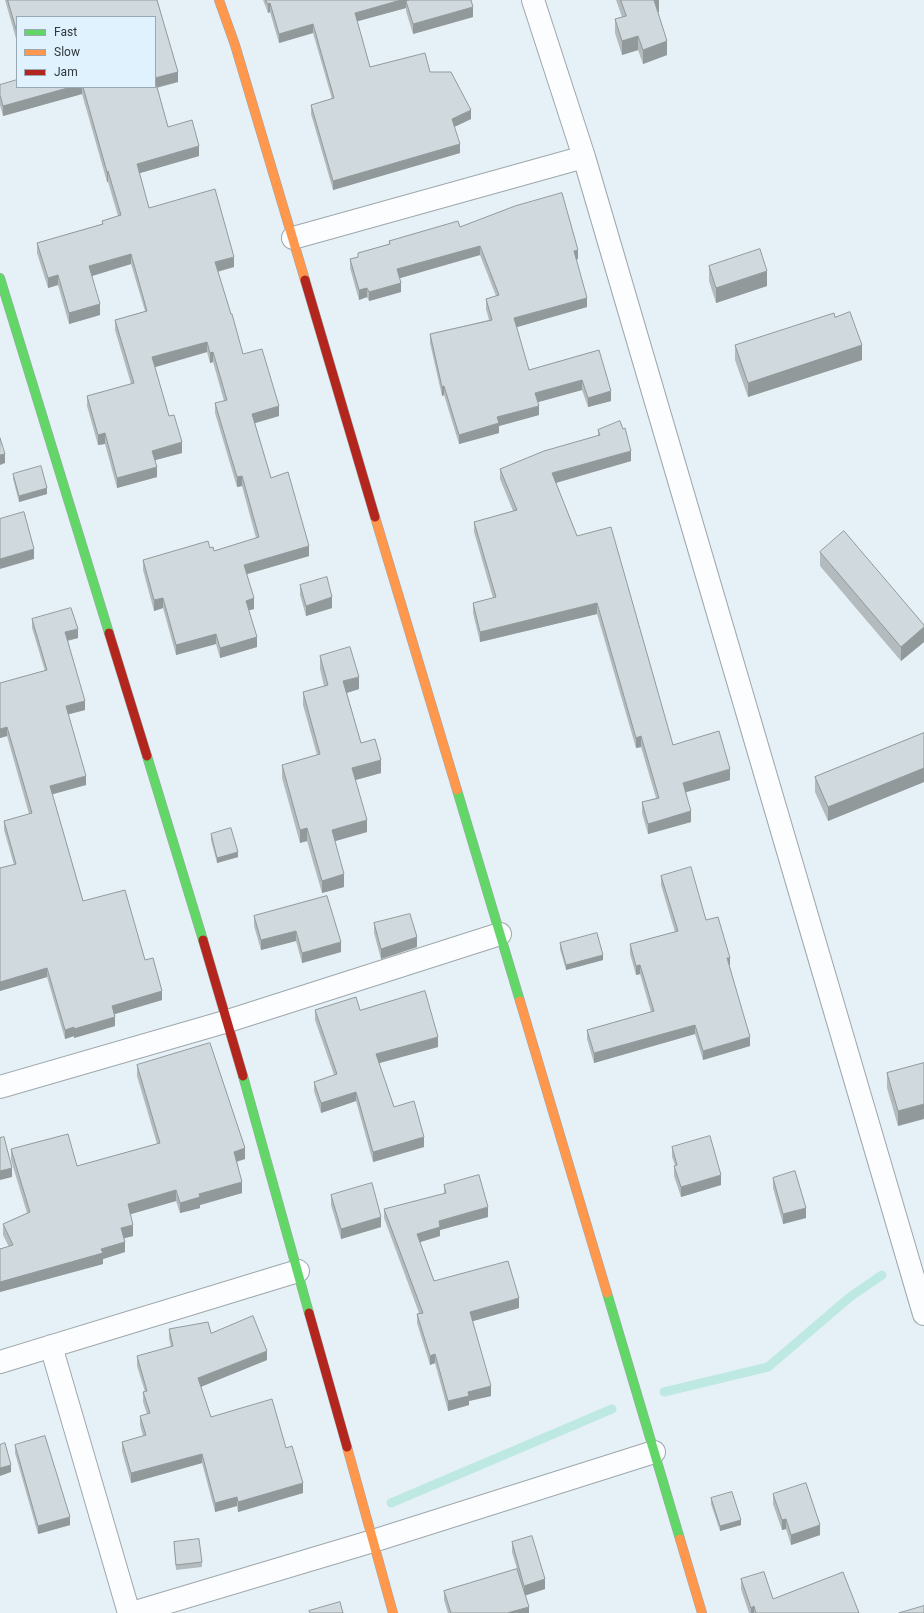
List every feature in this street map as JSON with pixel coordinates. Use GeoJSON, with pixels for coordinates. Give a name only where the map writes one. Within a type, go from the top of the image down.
{"type":"FeatureCollection","features":[{"type":"Feature","properties":{"kind":"street"},"geometry":{"type":"LineString","coordinates":[[219,0],[235,45],[293,238],[702,1613]]}},
{"type":"Feature","properties":{"kind":"street"},"geometry":{"type":"LineString","coordinates":[[533,0],[584,157],[924,1314]]}},
{"type":"Feature","properties":{"kind":"street"},"geometry":{"type":"LineString","coordinates":[[293,238],[584,157]]}},
{"type":"Feature","properties":{"kind":"street"},"geometry":{"type":"LineString","coordinates":[[0,278],[228,1021],[394,1613]]}},
{"type":"Feature","properties":{"kind":"street"},"geometry":{"type":"LineString","coordinates":[[0,1087],[228,1021],[500,934]]}},
{"type":"Feature","properties":{"kind":"street"},"geometry":{"type":"LineString","coordinates":[[0,1362],[298,1271]]}},
{"type":"Feature","properties":{"kind":"street"},"geometry":{"type":"LineString","coordinates":[[51,1346],[129,1613]]}},
{"type":"Feature","properties":{"kind":"street"},"geometry":{"type":"LineString","coordinates":[[132,1613],[373,1541],[654,1452]]}},
{"type":"Feature","properties":{"kind":"building"},"geometry":{"type":"Polygon","coordinates":[[[8,0],[157,0],[178,72],[156,78],[156,16],[16,16],[16,28],[8,0]]]}},
{"type":"Feature","properties":{"kind":"building"},"geometry":{"type":"Polygon","coordinates":[[[266,0],[401,0],[355,13],[370,67],[425,53],[430,72],[451,72],[471,110],[452,119],[460,144],[333,181],[311,105],[334,98],[313,24],[279,34],[270,3],[268,4],[266,0]]]}},
{"type":"Feature","properties":{"kind":"building"},"geometry":{"type":"Polygon","coordinates":[[[471,0],[473,7],[413,24],[406,1],[471,0]]]}},
{"type":"Feature","properties":{"kind":"building"},"geometry":{"type":"Polygon","coordinates":[[[621,0],[654,0],[667,41],[643,50],[638,36],[622,41],[615,19],[626,16],[621,0]]]}},
{"type":"Feature","properties":{"kind":"building"},"geometry":{"type":"Polygon","coordinates":[[[16,80],[16,88],[67,88],[3,106],[0,95],[0,85],[16,80]]]}},
{"type":"Feature","properties":{"kind":"building"},"geometry":{"type":"Polygon","coordinates":[[[156,84],[168,127],[192,120],[199,146],[137,164],[149,208],[215,189],[234,257],[215,262],[243,354],[262,349],[279,406],[252,414],[271,478],[288,472],[309,546],[244,565],[254,598],[246,601],[257,637],[220,648],[216,634],[176,645],[163,598],[154,600],[143,560],[208,541],[210,548],[213,547],[214,551],[259,537],[242,476],[237,477],[215,403],[227,400],[213,352],[210,353],[207,342],[152,357],[169,416],[174,415],[182,442],[152,451],[157,467],[117,478],[105,433],[98,435],[87,396],[134,383],[115,320],[147,311],[131,254],[89,266],[100,304],[69,313],[58,275],[48,278],[37,243],[103,224],[102,221],[121,215],[108,171],[107,172],[83,88],[156,88],[156,84]]]}},
{"type":"Feature","properties":{"kind":"building"},"geometry":{"type":"Polygon","coordinates":[[[562,193],[578,250],[574,251],[587,298],[514,318],[529,370],[599,350],[611,391],[588,398],[582,380],[535,393],[539,406],[497,417],[499,423],[459,435],[444,386],[442,387],[430,334],[492,320],[486,299],[499,295],[480,246],[397,269],[401,283],[369,292],[367,288],[359,290],[350,259],[358,257],[358,253],[390,244],[389,241],[458,221],[460,227],[515,206],[562,193]]]}},
{"type":"Feature","properties":{"kind":"building"},"geometry":{"type":"Polygon","coordinates":[[[760,249],[767,271],[716,288],[709,266],[760,249]]]}},
{"type":"Feature","properties":{"kind":"building"},"geometry":{"type":"Polygon","coordinates":[[[850,312],[862,345],[748,383],[735,345],[834,313],[835,317],[850,312]]]}},
{"type":"Feature","properties":{"kind":"building"},"geometry":{"type":"Polygon","coordinates":[[[620,421],[623,429],[625,428],[631,451],[552,473],[577,536],[611,527],[673,745],[719,731],[730,769],[683,783],[691,811],[648,824],[642,802],[659,798],[641,736],[636,738],[597,603],[480,632],[473,603],[496,597],[474,522],[517,510],[500,469],[544,451],[600,435],[598,430],[620,421]]]}},
{"type":"Feature","properties":{"kind":"building"},"geometry":{"type":"Polygon","coordinates":[[[0,438],[5,454],[0,455],[0,438]]]}},
{"type":"Feature","properties":{"kind":"building"},"geometry":{"type":"Polygon","coordinates":[[[41,466],[47,488],[19,496],[13,474],[41,466]]]}},
{"type":"Feature","properties":{"kind":"building"},"geometry":{"type":"Polygon","coordinates":[[[24,512],[34,549],[0,559],[0,519],[24,512]]]}},
{"type":"Feature","properties":{"kind":"building"},"geometry":{"type":"Polygon","coordinates":[[[844,531],[924,625],[924,627],[901,647],[820,552],[844,531]]]}},
{"type":"Feature","properties":{"kind":"building"},"geometry":{"type":"Polygon","coordinates":[[[327,577],[332,597],[306,606],[300,585],[327,577]]]}},
{"type":"Feature","properties":{"kind":"building"},"geometry":{"type":"Polygon","coordinates":[[[71,608],[78,629],[65,632],[85,701],[66,706],[86,776],[50,786],[83,901],[125,890],[145,960],[153,958],[162,991],[112,1006],[115,1017],[74,1029],[74,1027],[65,1030],[47,968],[0,982],[0,868],[16,864],[4,821],[32,813],[7,727],[0,729],[0,683],[47,670],[32,619],[71,608]]]}},
{"type":"Feature","properties":{"kind":"building"},"geometry":{"type":"Polygon","coordinates":[[[350,647],[359,677],[343,681],[361,743],[375,739],[381,760],[352,768],[367,820],[332,830],[344,874],[322,881],[307,828],[300,830],[282,765],[320,754],[303,692],[328,685],[320,656],[350,647]]]}},
{"type":"Feature","properties":{"kind":"building"},"geometry":{"type":"Polygon","coordinates":[[[924,733],[924,768],[828,807],[815,777],[924,733]]]}},
{"type":"Feature","properties":{"kind":"building"},"geometry":{"type":"Polygon","coordinates":[[[231,828],[238,852],[217,858],[211,834],[231,828]]]}},
{"type":"Feature","properties":{"kind":"building"},"geometry":{"type":"Polygon","coordinates":[[[691,867],[706,920],[718,917],[730,958],[727,958],[750,1037],[703,1051],[695,1025],[594,1053],[587,1030],[654,1011],[640,965],[636,966],[630,944],[678,931],[661,876],[691,867]]]}},
{"type":"Feature","properties":{"kind":"building"},"geometry":{"type":"Polygon","coordinates":[[[327,896],[341,942],[302,953],[296,931],[261,940],[254,916],[327,896]]]}},
{"type":"Feature","properties":{"kind":"building"},"geometry":{"type":"Polygon","coordinates":[[[410,914],[417,937],[381,949],[374,923],[410,914]]]}},
{"type":"Feature","properties":{"kind":"building"},"geometry":{"type":"Polygon","coordinates":[[[597,933],[603,955],[566,965],[560,943],[597,933]]]}},
{"type":"Feature","properties":{"kind":"building"},"geometry":{"type":"Polygon","coordinates":[[[425,991],[438,1037],[376,1054],[394,1107],[414,1101],[424,1137],[373,1152],[356,1092],[321,1103],[314,1082],[337,1074],[315,1010],[356,997],[360,1010],[425,991]]]}},
{"type":"Feature","properties":{"kind":"building"},"geometry":{"type":"Polygon","coordinates":[[[210,1043],[245,1148],[234,1152],[242,1182],[199,1194],[200,1197],[180,1203],[176,1190],[128,1204],[133,1225],[121,1228],[125,1242],[101,1249],[103,1253],[0,1282],[0,1249],[13,1245],[3,1224],[30,1212],[11,1149],[68,1134],[77,1166],[160,1143],[137,1065],[210,1043]]]}},
{"type":"Feature","properties":{"kind":"building"},"geometry":{"type":"Polygon","coordinates":[[[924,1063],[924,1104],[898,1111],[887,1073],[924,1063]]]}},
{"type":"Feature","properties":{"kind":"building"},"geometry":{"type":"Polygon","coordinates":[[[710,1136],[721,1175],[681,1187],[674,1166],[677,1165],[672,1147],[710,1136]]]}},
{"type":"Feature","properties":{"kind":"building"},"geometry":{"type":"Polygon","coordinates":[[[4,1137],[12,1168],[0,1171],[0,1138],[4,1137]]]}},
{"type":"Feature","properties":{"kind":"building"},"geometry":{"type":"Polygon","coordinates":[[[795,1171],[806,1208],[783,1214],[773,1178],[795,1171]]]}},
{"type":"Feature","properties":{"kind":"building"},"geometry":{"type":"Polygon","coordinates":[[[479,1175],[488,1207],[439,1221],[440,1227],[417,1234],[434,1281],[508,1261],[519,1298],[470,1312],[491,1386],[468,1392],[469,1396],[448,1401],[435,1354],[430,1356],[417,1314],[423,1313],[384,1209],[446,1193],[444,1185],[479,1175]]]}},
{"type":"Feature","properties":{"kind":"building"},"geometry":{"type":"Polygon","coordinates":[[[372,1183],[381,1217],[341,1229],[331,1195],[372,1183]]]}},
{"type":"Feature","properties":{"kind":"building"},"geometry":{"type":"Polygon","coordinates":[[[253,1316],[267,1351],[198,1378],[211,1417],[272,1399],[286,1448],[292,1446],[303,1483],[238,1502],[237,1497],[215,1503],[202,1454],[131,1473],[122,1442],[146,1435],[140,1416],[150,1413],[143,1392],[147,1391],[137,1356],[173,1346],[169,1329],[208,1322],[211,1333],[253,1316]]]}},
{"type":"Feature","properties":{"kind":"building"},"geometry":{"type":"Polygon","coordinates":[[[45,1436],[70,1517],[38,1526],[15,1445],[45,1436]]]}},
{"type":"Feature","properties":{"kind":"building"},"geometry":{"type":"Polygon","coordinates":[[[5,1443],[11,1465],[0,1468],[0,1445],[5,1443]]]}},
{"type":"Feature","properties":{"kind":"building"},"geometry":{"type":"Polygon","coordinates":[[[806,1483],[820,1525],[791,1535],[786,1519],[782,1520],[773,1494],[806,1483]]]}},
{"type":"Feature","properties":{"kind":"building"},"geometry":{"type":"Polygon","coordinates":[[[732,1492],[741,1520],[720,1526],[711,1498],[732,1492]]]}},
{"type":"Feature","properties":{"kind":"building"},"geometry":{"type":"Polygon","coordinates":[[[532,1536],[545,1579],[524,1586],[512,1542],[532,1536]]]}},
{"type":"Feature","properties":{"kind":"building"},"geometry":{"type":"Polygon","coordinates":[[[199,1539],[202,1562],[176,1565],[174,1542],[199,1539]]]}},
{"type":"Feature","properties":{"kind":"building"},"geometry":{"type":"Polygon","coordinates":[[[517,1569],[529,1607],[507,1613],[451,1613],[444,1591],[517,1569]]]}},
{"type":"Feature","properties":{"kind":"building"},"geometry":{"type":"Polygon","coordinates":[[[764,1572],[773,1599],[843,1572],[859,1613],[756,1613],[754,1606],[751,1608],[741,1579],[764,1572]]]}},
{"type":"Feature","properties":{"kind":"building"},"geometry":{"type":"Polygon","coordinates":[[[340,1602],[343,1613],[310,1613],[309,1611],[340,1602]]]}},
{"type":"Feature","properties":{"kind":"building"},"geometry":{"type":"Polygon","coordinates":[[[924,1606],[924,1613],[899,1613],[924,1606]]]}},
{"type":"Feature","properties":{"kind":"waterway"},"geometry":{"type":"LineString","coordinates":[[664,1392],[768,1367],[850,1297],[882,1275]]}},
{"type":"Feature","properties":{"kind":"waterway"},"geometry":{"type":"LineString","coordinates":[[391,1503],[612,1409]]}},
{"type":"Feature","properties":{"kind":"traffic: fast"},"geometry":{"type":"LineString","coordinates":[[0,278],[109,633]]}},
{"type":"Feature","properties":{"kind":"traffic: fast"},"geometry":{"type":"LineString","coordinates":[[147,756],[203,940]]}},
{"type":"Feature","properties":{"kind":"traffic: fast"},"geometry":{"type":"LineString","coordinates":[[457,790],[520,1001]]}},
{"type":"Feature","properties":{"kind":"traffic: fast"},"geometry":{"type":"LineString","coordinates":[[243,1076],[309,1313]]}},
{"type":"Feature","properties":{"kind":"traffic: fast"},"geometry":{"type":"LineString","coordinates":[[607,1293],[680,1539]]}},
{"type":"Feature","properties":{"kind":"traffic: slow"},"geometry":{"type":"LineString","coordinates":[[219,0],[235,45],[305,280]]}},
{"type":"Feature","properties":{"kind":"traffic: slow"},"geometry":{"type":"LineString","coordinates":[[375,517],[457,790]]}},
{"type":"Feature","properties":{"kind":"traffic: slow"},"geometry":{"type":"LineString","coordinates":[[520,1001],[607,1293]]}},
{"type":"Feature","properties":{"kind":"traffic: slow"},"geometry":{"type":"LineString","coordinates":[[347,1447],[393,1613]]}},
{"type":"Feature","properties":{"kind":"traffic: slow"},"geometry":{"type":"LineString","coordinates":[[680,1539],[702,1613]]}},
{"type":"Feature","properties":{"kind":"traffic: jam"},"geometry":{"type":"LineString","coordinates":[[305,280],[375,517]]}},
{"type":"Feature","properties":{"kind":"traffic: jam"},"geometry":{"type":"LineString","coordinates":[[109,633],[147,756]]}},
{"type":"Feature","properties":{"kind":"traffic: jam"},"geometry":{"type":"LineString","coordinates":[[203,940],[243,1076]]}},
{"type":"Feature","properties":{"kind":"traffic: jam"},"geometry":{"type":"LineString","coordinates":[[309,1313],[347,1447]]}}]}
